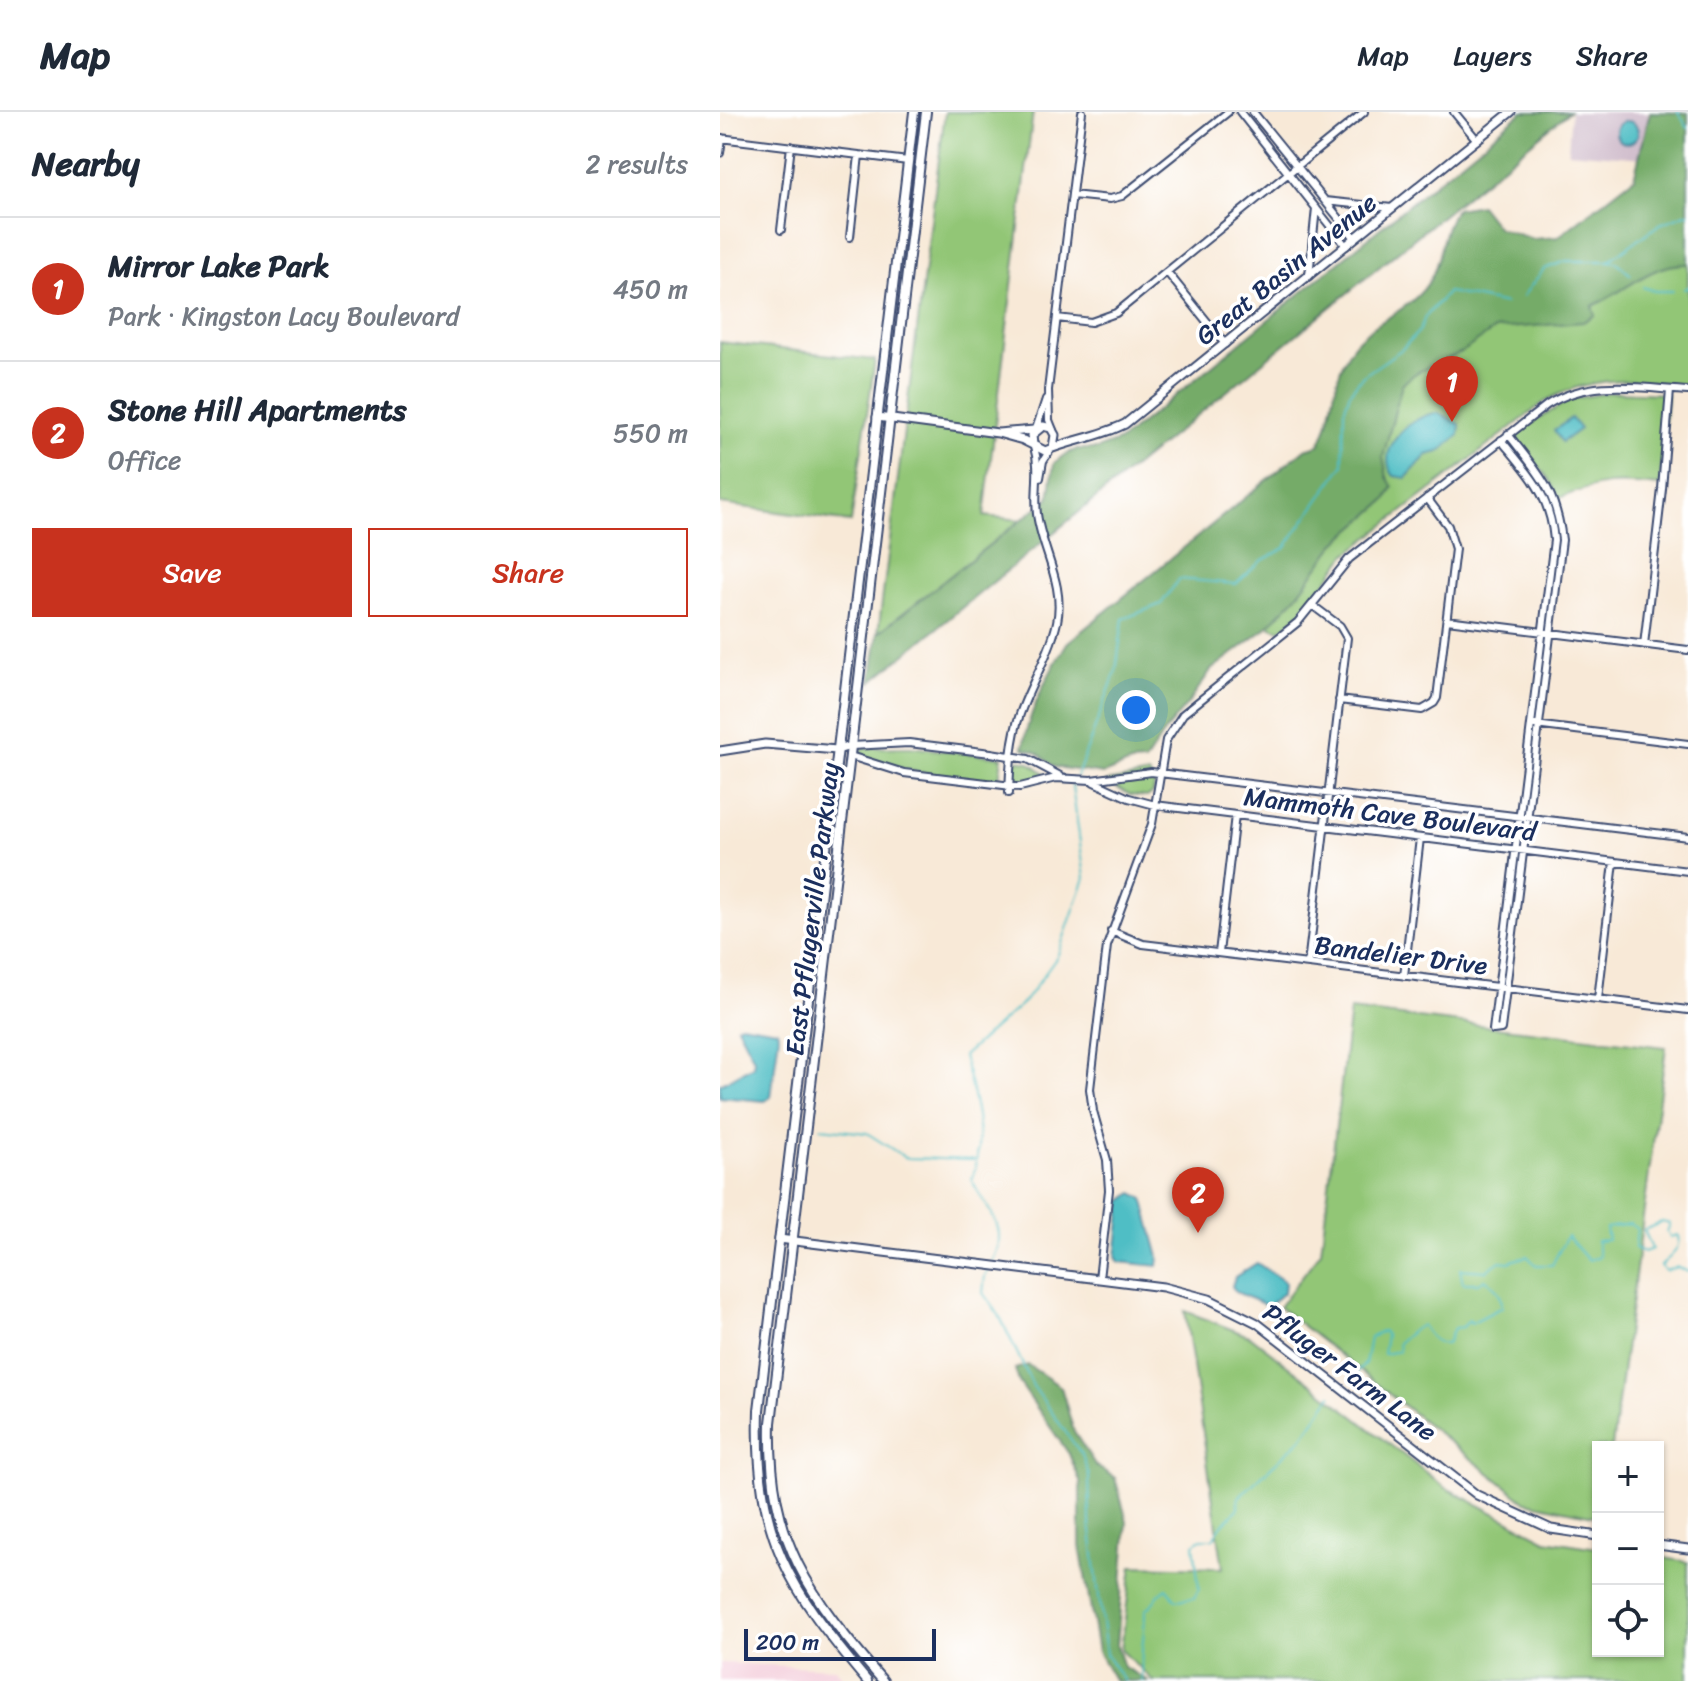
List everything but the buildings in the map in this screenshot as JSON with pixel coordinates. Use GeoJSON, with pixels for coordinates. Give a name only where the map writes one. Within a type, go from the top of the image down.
{"type":"FeatureCollection","features":[{"type":"Feature","properties":{"kind":"main road","name":"East Pflugerville Parkway"},"geometry":{"type":"LineString","coordinates":[[867,1681],[817,1622],[790,1578],[775,1544],[764,1506],[758,1452],[759,1410],[914,112]]}},
{"type":"Feature","properties":{"kind":"main road","name":"East Pflugerville Parkway"},"geometry":{"type":"LineString","coordinates":[[883,1681],[822,1607],[801,1573],[783,1529],[770,1459],[771,1423],[792,1240],[926,112]]}},
{"type":"Feature","properties":{"kind":"street"},"geometry":{"type":"LineString","coordinates":[[1037,502],[1043,461],[1056,440],[1049,420],[1048,392],[1082,112]]}},
{"type":"Feature","properties":{"kind":"street"},"geometry":{"type":"LineString","coordinates":[[1072,195],[1110,199],[1122,196],[1228,112]]}},
{"type":"Feature","properties":{"kind":"street"},"geometry":{"type":"LineString","coordinates":[[1240,112],[1346,246]]}},
{"type":"Feature","properties":{"kind":"street"},"geometry":{"type":"LineString","coordinates":[[1253,112],[1355,238]]}},
{"type":"Feature","properties":{"kind":"street"},"geometry":{"type":"LineString","coordinates":[[1057,318],[1091,322],[1113,315],[1364,112]]}},
{"type":"Feature","properties":{"kind":"street"},"geometry":{"type":"LineString","coordinates":[[1454,112],[1477,140]]}},
{"type":"Feature","properties":{"kind":"street","name":"Great Basin Avenue"},"geometry":{"type":"LineString","coordinates":[[1051,449],[1096,437],[1125,424],[1511,112]]}},
{"type":"Feature","properties":{"kind":"street"},"geometry":{"type":"LineString","coordinates":[[720,153],[721,138],[908,161]]}},
{"type":"Feature","properties":{"kind":"street"},"geometry":{"type":"LineString","coordinates":[[781,230],[791,146]]}},
{"type":"Feature","properties":{"kind":"street"},"geometry":{"type":"LineString","coordinates":[[850,237],[859,155]]}},
{"type":"Feature","properties":{"kind":"street"},"geometry":{"type":"LineString","coordinates":[[1325,201],[1392,208]]}},
{"type":"Feature","properties":{"kind":"street"},"geometry":{"type":"LineString","coordinates":[[1309,277],[1316,208]]}},
{"type":"Feature","properties":{"kind":"street"},"geometry":{"type":"LineString","coordinates":[[1167,272],[1225,344]]}},
{"type":"Feature","properties":{"kind":"street"},"geometry":{"type":"LineString","coordinates":[[1099,1279],[1109,1190],[1107,1160],[1090,1089],[1102,980],[1111,931],[1150,831],[1166,740],[1183,714],[1291,628],[1349,559],[1547,405],[1578,390],[1611,386],[1688,391]]}},
{"type":"Feature","properties":{"kind":"street"},"geometry":{"type":"LineString","coordinates":[[1644,645],[1664,475],[1670,390]]}},
{"type":"Feature","properties":{"kind":"street"},"geometry":{"type":"LineString","coordinates":[[1009,789],[1017,721],[1055,629],[1059,611],[1056,582],[1041,531],[1031,436],[1048,392]]}},
{"type":"Feature","properties":{"kind":"street"},"geometry":{"type":"LineString","coordinates":[[877,417],[998,433],[1043,451],[1051,449]]}},
{"type":"Feature","properties":{"kind":"street"},"geometry":{"type":"LineString","coordinates":[[998,433],[1046,426],[1063,438],[1077,440]]}},
{"type":"Feature","properties":{"kind":"street"},"geometry":{"type":"LineString","coordinates":[[1508,434],[1544,480],[1558,513],[1562,540],[1546,633]]}},
{"type":"Feature","properties":{"kind":"street"},"geometry":{"type":"LineString","coordinates":[[1501,440],[1535,481],[1550,513],[1554,540],[1524,817],[1502,987],[1493,1030],[1501,1029],[1502,987]]}},
{"type":"Feature","properties":{"kind":"street"},"geometry":{"type":"LineString","coordinates":[[1339,700],[1417,710],[1426,709],[1434,703],[1455,549],[1448,526],[1427,498]]}},
{"type":"Feature","properties":{"kind":"street"},"geometry":{"type":"LineString","coordinates":[[1308,964],[1347,635],[1312,605]]}},
{"type":"Feature","properties":{"kind":"street"},"geometry":{"type":"LineString","coordinates":[[1447,620],[1688,650]]}},
{"type":"Feature","properties":{"kind":"street"},"geometry":{"type":"LineString","coordinates":[[1535,725],[1688,744]]}},
{"type":"Feature","properties":{"kind":"street"},"geometry":{"type":"LineString","coordinates":[[720,751],[765,744],[837,750]]}},
{"type":"Feature","properties":{"kind":"street","name":"Mammoth Cave Boulevard"},"geometry":{"type":"LineString","coordinates":[[837,750],[921,744],[1028,759],[1063,777]]}},
{"type":"Feature","properties":{"kind":"street","name":"Mammoth Cave Boulevard"},"geometry":{"type":"LineString","coordinates":[[851,751],[904,773],[1009,789],[1063,777],[1091,780],[1137,772],[1161,773],[1688,837]]}},
{"type":"Feature","properties":{"kind":"street","name":"Mammoth Cave Boulevard"},"geometry":{"type":"LineString","coordinates":[[1091,780],[1129,798],[1155,805],[1688,871]]}},
{"type":"Feature","properties":{"kind":"street"},"geometry":{"type":"LineString","coordinates":[[1219,953],[1235,815]]}},
{"type":"Feature","properties":{"kind":"street"},"geometry":{"type":"LineString","coordinates":[[1404,976],[1420,838]]}},
{"type":"Feature","properties":{"kind":"street"},"geometry":{"type":"LineString","coordinates":[[1598,999],[1614,862]]}},
{"type":"Feature","properties":{"kind":"street","name":"Bandelier Drive"},"geometry":{"type":"LineString","coordinates":[[1111,931],[1143,944],[1688,1010]]}},
{"type":"Feature","properties":{"kind":"street"},"geometry":{"type":"LineString","coordinates":[[808,997],[821,999]]}},
{"type":"Feature","properties":{"kind":"street","name":"Pfluger Farm Lane"},"geometry":{"type":"LineString","coordinates":[[779,1239],[1163,1287],[1209,1299],[1257,1323],[1477,1495],[1551,1529],[1592,1535]]}},
{"type":"Feature","properties":{"kind":"street"},"geometry":{"type":"LineString","coordinates":[[1664,1546],[1688,1549]]}},
{"type":"Feature","properties":{"kind":"street"},"geometry":{"type":"LineString","coordinates":[[790,1578],[801,1573]]}},
{"type":"Feature","properties":{"kind":"shaded area"},"geometry":{"type":"Polygon","coordinates":[[[1571,112],[1648,112],[1645,158],[1568,152],[1571,112]]]}},
{"type":"Feature","properties":{"kind":"shaded area"},"geometry":{"type":"Polygon","coordinates":[[[720,1663],[835,1668],[846,1681],[720,1681],[720,1663]]]}},
{"type":"Feature","properties":{"kind":"green space"},"geometry":{"type":"Polygon","coordinates":[[[945,112],[1033,112],[984,516],[1021,520],[878,633],[945,112]]]}},
{"type":"Feature","properties":{"kind":"green space"},"geometry":{"type":"Polygon","coordinates":[[[1522,112],[1569,112],[871,682],[878,633],[1049,498],[1054,463],[1077,449],[1097,449],[1121,440],[1522,112]]]}},
{"type":"Feature","properties":{"kind":"green space"},"geometry":{"type":"Polygon","coordinates":[[[1650,112],[1688,113],[1688,264],[1649,273],[1592,306],[1595,315],[1583,322],[1495,329],[1462,352],[1416,373],[1402,384],[1383,457],[1387,477],[1393,487],[1386,500],[1336,543],[1296,597],[1264,630],[1211,670],[1145,762],[1131,763],[1103,774],[1055,767],[1036,752],[1023,748],[1040,694],[1067,643],[1305,449],[1319,445],[1339,375],[1349,352],[1367,332],[1402,309],[1423,290],[1435,270],[1447,226],[1456,209],[1480,205],[1498,228],[1533,239],[1558,237],[1634,178],[1650,112]]]}},
{"type":"Feature","properties":{"kind":"green space"},"geometry":{"type":"Polygon","coordinates":[[[1688,252],[1688,386],[1606,381],[1570,389],[1547,400],[1346,555],[1303,612],[1280,630],[1245,618],[1402,373],[1495,329],[1688,252]]]}},
{"type":"Feature","properties":{"kind":"green space"},"geometry":{"type":"Polygon","coordinates":[[[720,342],[875,360],[851,522],[720,504],[720,342]]]}},
{"type":"Feature","properties":{"kind":"green space"},"geometry":{"type":"Polygon","coordinates":[[[1613,392],[1667,394],[1660,486],[1608,484],[1559,498],[1548,478],[1515,437],[1516,433],[1571,399],[1613,392]]]}},
{"type":"Feature","properties":{"kind":"green space"},"geometry":{"type":"Polygon","coordinates":[[[910,747],[1002,757],[999,779],[916,772],[860,757],[858,753],[863,748],[910,747]]]}},
{"type":"Feature","properties":{"kind":"green space"},"geometry":{"type":"Polygon","coordinates":[[[1018,760],[1029,762],[1048,776],[1030,783],[1015,783],[1015,763],[1018,760]]]}},
{"type":"Feature","properties":{"kind":"green space"},"geometry":{"type":"Polygon","coordinates":[[[1149,774],[1155,783],[1153,792],[1147,797],[1130,795],[1106,782],[1149,774]]]}},
{"type":"Feature","properties":{"kind":"green space"},"geometry":{"type":"Polygon","coordinates":[[[1350,1010],[1666,1047],[1613,1441],[1592,1441],[1592,1516],[1526,1502],[1279,1307],[1321,1251],[1350,1010]]]}},
{"type":"Feature","properties":{"kind":"green space"},"geometry":{"type":"Polygon","coordinates":[[[1185,1311],[1251,1337],[1446,1488],[1546,1540],[1592,1547],[1592,1657],[1664,1657],[1664,1558],[1688,1562],[1688,1681],[1153,1681],[1121,1650],[1132,1566],[1223,1568],[1185,1311]]]}},
{"type":"Feature","properties":{"kind":"green space"},"geometry":{"type":"Polygon","coordinates":[[[1028,1365],[1061,1387],[1074,1432],[1096,1466],[1115,1478],[1127,1521],[1117,1646],[1124,1667],[1148,1681],[1115,1681],[1098,1652],[1080,1546],[1080,1481],[1069,1454],[1019,1382],[1015,1369],[1028,1365]]]}},
{"type":"Feature","properties":{"kind":"water"},"geometry":{"type":"Polygon","coordinates":[[[1627,121],[1635,124],[1638,132],[1635,140],[1627,143],[1619,140],[1616,132],[1619,124],[1627,121]]]}},
{"type":"Feature","properties":{"kind":"water"},"geometry":{"type":"Polygon","coordinates":[[[1438,413],[1460,424],[1459,435],[1439,452],[1427,455],[1406,478],[1394,476],[1388,455],[1398,435],[1417,420],[1438,413]]]}},
{"type":"Feature","properties":{"kind":"water"},"geometry":{"type":"Polygon","coordinates":[[[1571,418],[1580,429],[1562,442],[1554,431],[1571,418]]]}},
{"type":"Feature","properties":{"kind":"water"},"geometry":{"type":"Polygon","coordinates":[[[737,1026],[777,1030],[779,1035],[771,1097],[765,1101],[720,1097],[720,1084],[753,1066],[754,1059],[737,1026]]]}},
{"type":"Feature","properties":{"kind":"water"},"geometry":{"type":"Polygon","coordinates":[[[1133,1193],[1143,1198],[1159,1257],[1158,1266],[1119,1262],[1116,1257],[1122,1201],[1133,1193]]]}},
{"type":"Feature","properties":{"kind":"water"},"geometry":{"type":"Polygon","coordinates":[[[1257,1263],[1285,1282],[1284,1292],[1268,1306],[1236,1292],[1232,1286],[1235,1277],[1257,1263]]]}},
{"type":"Feature","properties":{"kind":"waterway"},"geometry":{"type":"LineString","coordinates":[[1678,112],[1688,128]]}},
{"type":"Feature","properties":{"kind":"waterway"},"geometry":{"type":"LineString","coordinates":[[1523,296],[1544,269],[1566,261],[1608,261],[1660,224],[1688,213]]}},
{"type":"Feature","properties":{"kind":"waterway"},"geometry":{"type":"LineString","coordinates":[[1609,261],[1616,262],[1631,275]]}},
{"type":"Feature","properties":{"kind":"waterway"},"geometry":{"type":"LineString","coordinates":[[1643,287],[1673,291]]}},
{"type":"Feature","properties":{"kind":"waterway"},"geometry":{"type":"LineString","coordinates":[[1684,289],[1688,287]]}},
{"type":"Feature","properties":{"kind":"waterway"},"geometry":{"type":"LineString","coordinates":[[1077,776],[1116,671],[1123,619],[1161,604],[1179,579],[1236,584],[1261,561],[1285,548],[1343,465],[1344,411],[1350,392],[1363,376],[1402,349],[1448,292],[1506,304]]}},
{"type":"Feature","properties":{"kind":"waterway"},"geometry":{"type":"LineString","coordinates":[[992,1262],[999,1238],[998,1228],[972,1180],[978,1147],[977,1118],[963,1056],[1025,1001],[1057,957],[1085,878],[1072,786],[1074,781]]}},
{"type":"Feature","properties":{"kind":"waterway"},"geometry":{"type":"LineString","coordinates":[[821,1128],[867,1133],[906,1158],[976,1160]]}},
{"type":"Feature","properties":{"kind":"waterway"},"geometry":{"type":"LineString","coordinates":[[1352,1378],[1365,1364],[1370,1338],[1383,1331],[1386,1335],[1383,1354],[1399,1351],[1398,1343],[1422,1325],[1432,1338],[1447,1344],[1454,1328],[1463,1327],[1469,1320],[1471,1323],[1502,1307],[1500,1294],[1492,1285],[1485,1279],[1479,1283],[1463,1283],[1460,1269],[1486,1271],[1500,1261],[1509,1262],[1527,1256],[1536,1265],[1552,1265],[1567,1236],[1588,1260],[1599,1257],[1597,1241],[1608,1240],[1606,1228],[1630,1224],[1637,1229],[1635,1248],[1644,1252],[1652,1249],[1644,1230],[1662,1222],[1670,1224],[1667,1232],[1670,1237],[1678,1235],[1678,1245],[1661,1266],[1665,1271],[1678,1267],[1688,1272]]}},
{"type":"Feature","properties":{"kind":"waterway"},"geometry":{"type":"LineString","coordinates":[[989,1268],[983,1293],[999,1315],[1033,1386],[1082,1455],[1089,1475],[1090,1523],[1106,1654],[1124,1681]]}},
{"type":"Feature","properties":{"kind":"waterway"},"geometry":{"type":"LineString","coordinates":[[1142,1681],[1145,1610],[1166,1588],[1176,1600],[1194,1598],[1199,1589],[1194,1544],[1201,1539],[1213,1539],[1238,1509],[1238,1498],[1301,1439],[1332,1395]]}},
{"type":"Feature","properties":{"kind":"place","name":"Mirror Lake Park"},"geometry":{"type":"Point","coordinates":[1452,422]}},
{"type":"Feature","properties":{"kind":"place","name":"Stone Hill Apartments"},"geometry":{"type":"Point","coordinates":[1198,1233]}}]}
